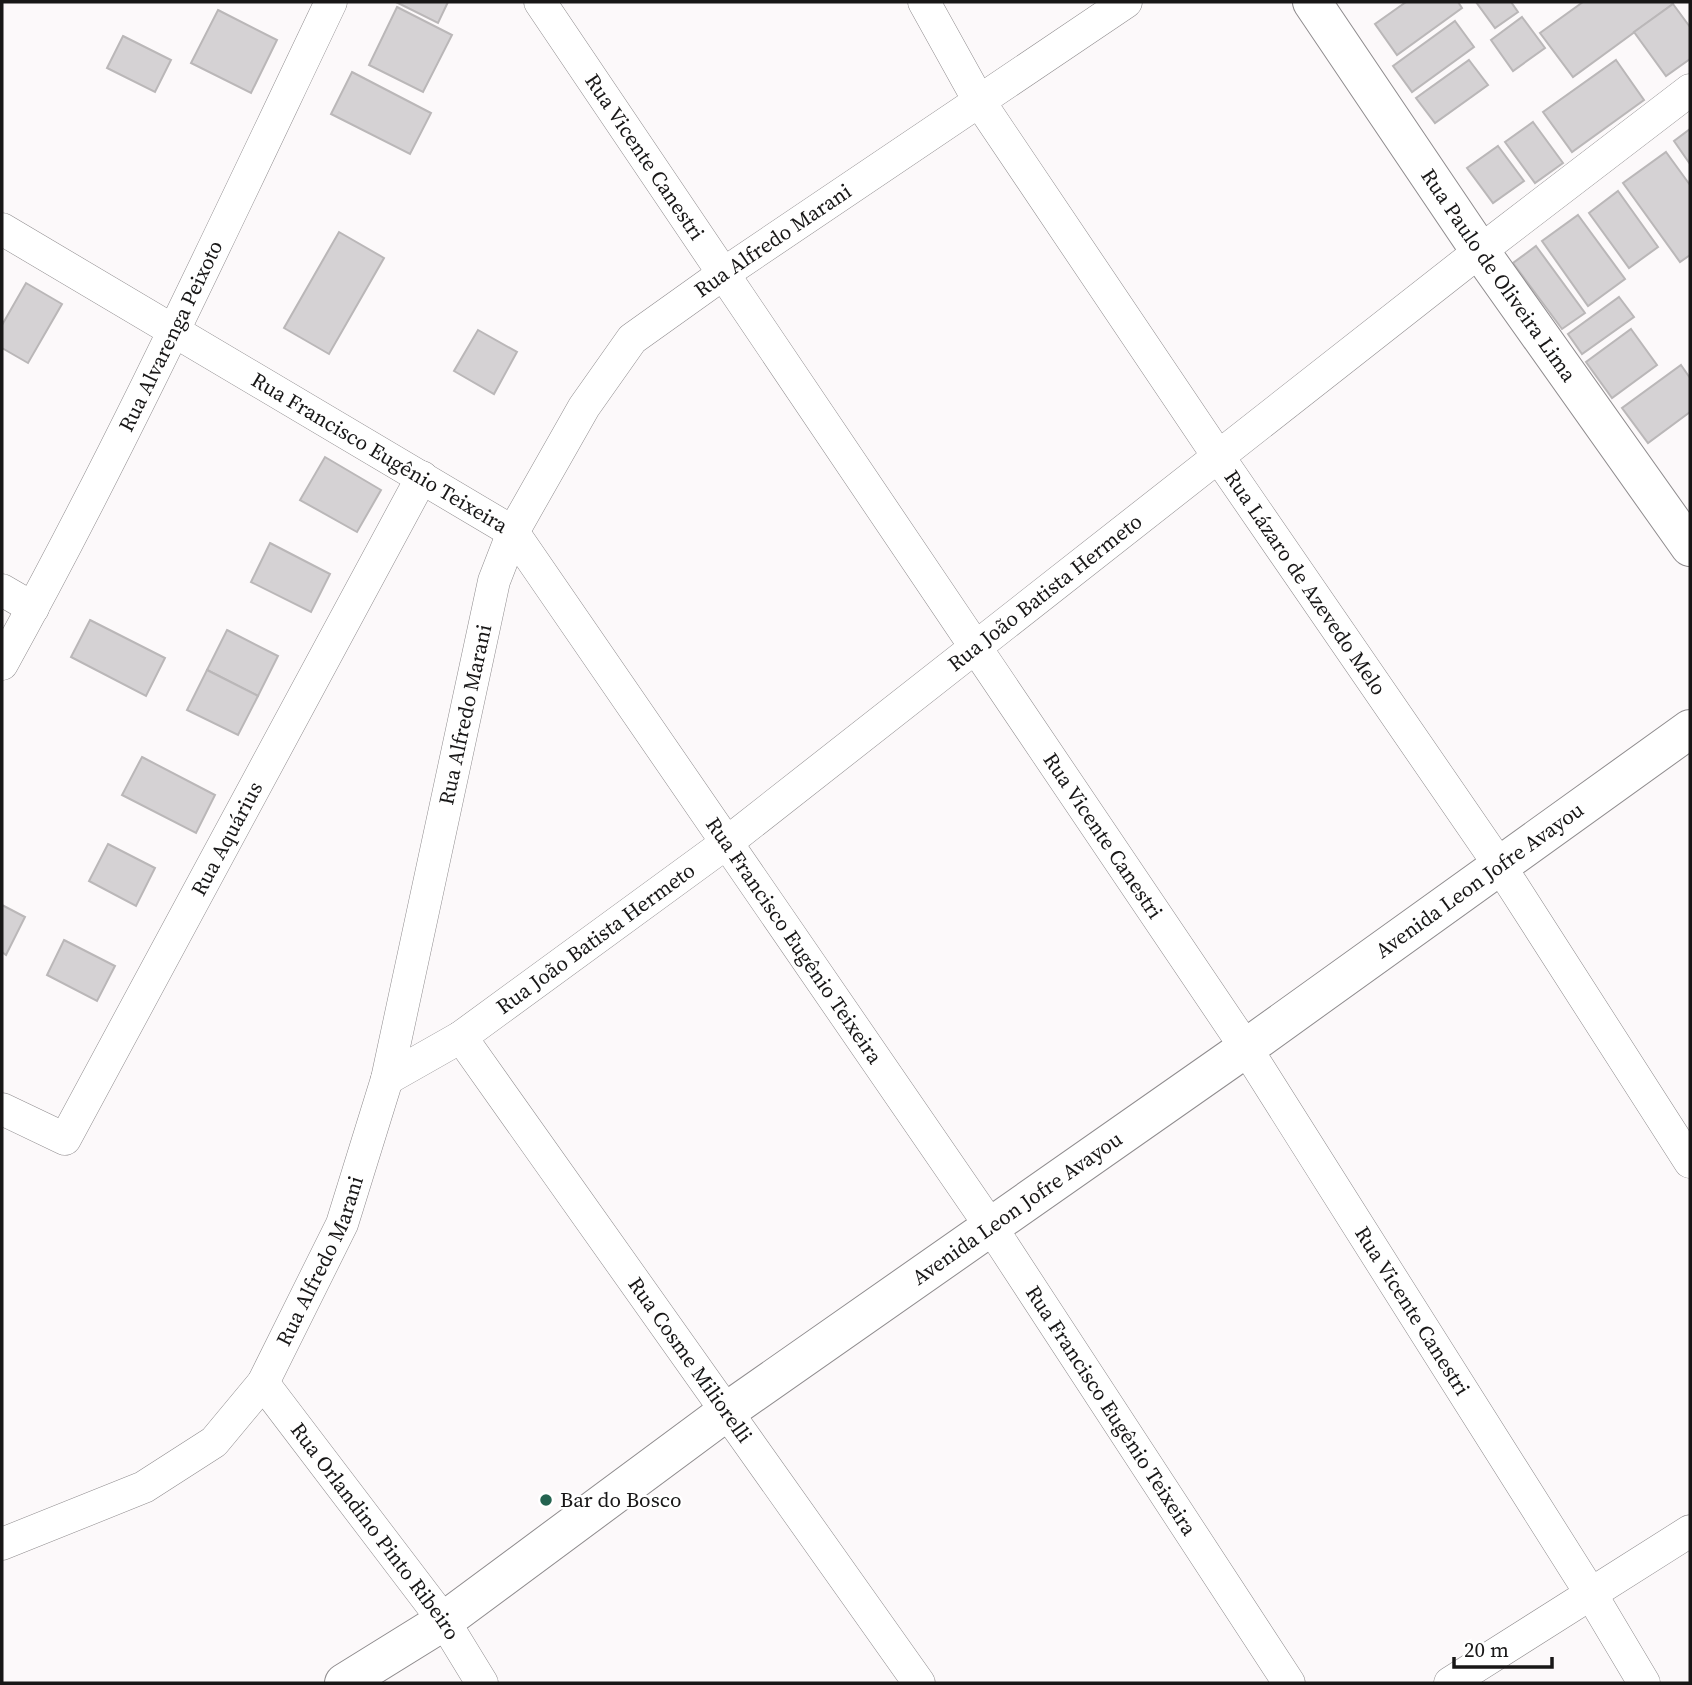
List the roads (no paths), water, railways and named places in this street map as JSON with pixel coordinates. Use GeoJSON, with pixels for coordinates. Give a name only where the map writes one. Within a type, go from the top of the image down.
{"type":"FeatureCollection","features":[{"type":"Feature","properties":{"kind":"street","name":"Rua Alvarenga Peixoto"},"geometry":{"type":"LineString","coordinates":[[2,664],[174,329],[331,2]]}},
{"type":"Feature","properties":{"kind":"street","name":"Rua Vicente Canestri"},"geometry":{"type":"LineString","coordinates":[[540,2],[1246,1048],[1591,1594],[1644,1683]]}},
{"type":"Feature","properties":{"kind":"street","name":"Rua Lázaro de Azevedo Melo"},"geometry":{"type":"LineString","coordinates":[[925,2],[979,101],[1218,456],[1500,866],[1690,1162]]}},
{"type":"Feature","properties":{"kind":"street","name":"Rua Alfredo Marani"},"geometry":{"type":"LineString","coordinates":[[2,1544],[144,1487],[214,1441],[263,1383],[342,1224],[387,1080],[495,581],[513,532],[584,407],[632,339],[723,274],[1126,2]]}},
{"type":"Feature","properties":{"kind":"street","name":"Rua Paulo de Oliveira Lima"},"geometry":{"type":"LineString","coordinates":[[1312,2],[1480,251],[1690,547]]}},
{"type":"Feature","properties":{"kind":"street","name":"Rua João Batista Hermeto"},"geometry":{"type":"LineString","coordinates":[[387,1080],[461,1037],[725,844],[1480,251],[1690,90]]}},
{"type":"Feature","properties":{"kind":"street","name":"Rua Francisco Eugênio Teixeira"},"geometry":{"type":"LineString","coordinates":[[2,229],[513,532],[725,844],[991,1227],[1289,1683]]}},
{"type":"Feature","properties":{"kind":"street","name":"Rua Aquárius"},"geometry":{"type":"LineString","coordinates":[[2,1109],[65,1139],[422,477]]}},
{"type":"Feature","properties":{"kind":"street"},"geometry":{"type":"LineString","coordinates":[[2,590],[33,608]]}},
{"type":"Feature","properties":{"kind":"street","name":"Avenida Leon Jofre Avayou"},"geometry":{"type":"LineString","coordinates":[[344,1683],[444,1621],[726,1412],[1246,1048],[1690,729]]}},
{"type":"Feature","properties":{"kind":"street","name":"Rua Cosme Miliorelli"},"geometry":{"type":"LineString","coordinates":[[461,1037],[919,1683]]}},
{"type":"Feature","properties":{"kind":"street","name":"Rua Orlandino Pinto Ribeiro"},"geometry":{"type":"LineString","coordinates":[[263,1383],[444,1621],[482,1683]]}},
{"type":"Feature","properties":{"kind":"street"},"geometry":{"type":"LineString","coordinates":[[1450,1683],[1690,1531]]}},
{"type":"Feature","properties":{"kind":"place","name":"Bar do Bosco"},"geometry":{"type":"Point","coordinates":[546,1500]}}]}
